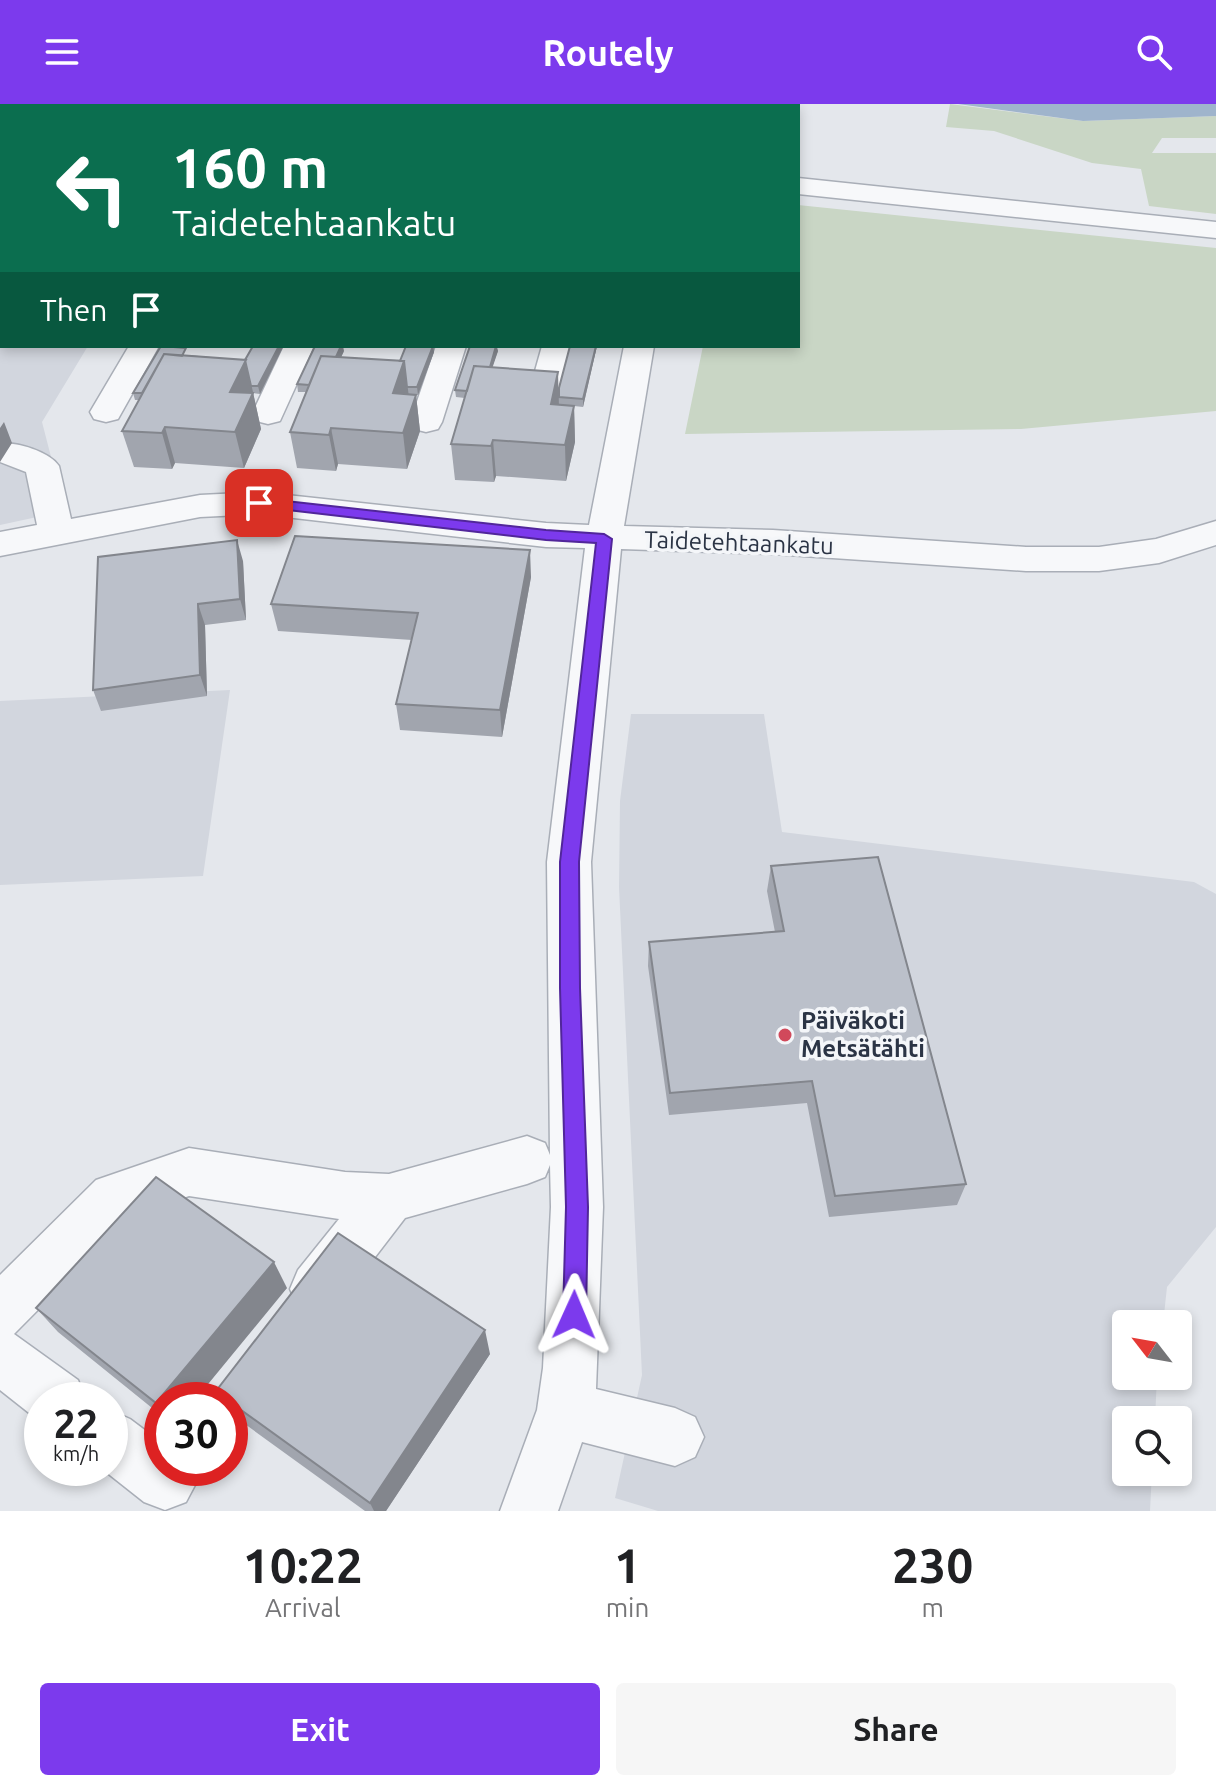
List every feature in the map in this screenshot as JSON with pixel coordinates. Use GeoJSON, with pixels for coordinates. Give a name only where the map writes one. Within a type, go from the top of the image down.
{"type":"FeatureCollection","features":[{"type":"Feature","properties":{"kind":"street"},"geometry":{"type":"LineString","coordinates":[[800,186],[1216,230]]}},
{"type":"Feature","properties":{"kind":"street"},"geometry":{"type":"LineString","coordinates":[[106,412],[143,348]]}},
{"type":"Feature","properties":{"kind":"street"},"geometry":{"type":"LineString","coordinates":[[268,414],[298,348]]}},
{"type":"Feature","properties":{"kind":"street"},"geometry":{"type":"LineString","coordinates":[[426,422],[450,348]]}},
{"type":"Feature","properties":{"kind":"street"},"geometry":{"type":"LineString","coordinates":[[544,396],[556,348]]}},
{"type":"Feature","properties":{"kind":"street"},"geometry":{"type":"LineString","coordinates":[[529,1511],[565,1410],[574,1315],[577,1207],[570,1025],[569,862],[604,539],[639,348]]}},
{"type":"Feature","properties":{"kind":"street"},"geometry":{"type":"LineString","coordinates":[[6,453],[42,466],[56,533]]}},
{"type":"Feature","properties":{"kind":"street","name":"Taidetehtaankatu"},"geometry":{"type":"LineString","coordinates":[[0,544],[200,506],[259,503],[546,535],[773,542],[1026,559],[1099,559],[1159,551],[1216,533]]}},
{"type":"Feature","properties":{"kind":"street"},"geometry":{"type":"LineString","coordinates":[[0,1313],[114,1197],[189,1172],[345,1196],[389,1198],[527,1160]]}},
{"type":"Feature","properties":{"kind":"street"},"geometry":{"type":"LineString","coordinates":[[286,1329],[389,1198]]}},
{"type":"Feature","properties":{"kind":"street"},"geometry":{"type":"LineString","coordinates":[[0,1356],[34,1382]]}},
{"type":"Feature","properties":{"kind":"street"},"geometry":{"type":"LineString","coordinates":[[565,1410],[675,1437]]}},
{"type":"Feature","properties":{"kind":"street"},"geometry":{"type":"LineString","coordinates":[[128,1453],[144,1465]]}},
{"type":"Feature","properties":{"kind":"shaded area"},"geometry":{"type":"Polygon","coordinates":[[[0,348],[87,348],[42,422],[65,511],[0,525],[0,348]]]}},
{"type":"Feature","properties":{"kind":"shaded area"},"geometry":{"type":"Polygon","coordinates":[[[230,690],[203,876],[0,885],[0,701],[230,690]]]}},
{"type":"Feature","properties":{"kind":"shaded area"},"geometry":{"type":"Polygon","coordinates":[[[631,714],[764,714],[782,832],[1194,882],[1216,894],[1216,1227],[1167,1287],[1165,1310],[1112,1310],[1112,1390],[1156,1390],[1156,1406],[1112,1406],[1112,1486],[1151,1486],[1150,1511],[658,1511],[615,1498],[642,1375],[619,887],[620,801],[631,714]]]}},
{"type":"Feature","properties":{"kind":"green space"},"geometry":{"type":"Polygon","coordinates":[[[950,104],[1083,121],[1216,116],[1216,138],[1162,138],[1152,153],[1216,153],[1216,214],[1149,206],[1141,169],[1092,163],[994,131],[946,127],[950,104]]]}},
{"type":"Feature","properties":{"kind":"green space"},"geometry":{"type":"Polygon","coordinates":[[[800,205],[1216,248],[1216,411],[1021,429],[685,434],[703,348],[800,348],[800,205]]]}},
{"type":"Feature","properties":{"kind":"water"},"geometry":{"type":"Polygon","coordinates":[[[958,104],[1216,104],[1216,116],[1083,121],[958,104]]]}},
{"type":"Feature","properties":{"kind":"building"},"geometry":{"type":"Polygon","coordinates":[[[160,348],[186,348],[182,356],[164,354],[142,393],[133,393],[160,348]]]}},
{"type":"Feature","properties":{"kind":"building"},"geometry":{"type":"Polygon","coordinates":[[[252,348],[278,348],[258,386],[251,386],[245,360],[252,348]]]}},
{"type":"Feature","properties":{"kind":"building"},"geometry":{"type":"Polygon","coordinates":[[[314,348],[340,348],[336,357],[321,356],[309,385],[297,384],[314,348]]]}},
{"type":"Feature","properties":{"kind":"building"},"geometry":{"type":"Polygon","coordinates":[[[405,348],[432,348],[417,387],[407,387],[404,361],[400,361],[405,348]]]}},
{"type":"Feature","properties":{"kind":"building"},"geometry":{"type":"Polygon","coordinates":[[[469,348],[495,348],[490,367],[474,366],[467,391],[455,390],[469,348]]]}},
{"type":"Feature","properties":{"kind":"building"},"geometry":{"type":"Polygon","coordinates":[[[569,348],[596,348],[583,399],[559,397],[569,348]]]}},
{"type":"Feature","properties":{"kind":"building"},"geometry":{"type":"Polygon","coordinates":[[[164,354],[246,360],[230,392],[253,393],[235,432],[165,427],[162,433],[122,431],[164,354]]]}},
{"type":"Feature","properties":{"kind":"building"},"geometry":{"type":"Polygon","coordinates":[[[321,356],[404,361],[393,393],[416,395],[403,433],[331,428],[329,435],[290,432],[321,356]]]}},
{"type":"Feature","properties":{"kind":"building"},"geometry":{"type":"Polygon","coordinates":[[[474,366],[558,372],[551,404],[574,406],[565,445],[493,440],[491,446],[451,444],[474,366]]]}},
{"type":"Feature","properties":{"kind":"building"},"geometry":{"type":"Polygon","coordinates":[[[295,536],[530,550],[500,710],[396,704],[418,613],[271,604],[295,536]]]}},
{"type":"Feature","properties":{"kind":"building"},"geometry":{"type":"Polygon","coordinates":[[[237,540],[240,599],[198,604],[200,675],[93,690],[98,557],[237,540]]]}},
{"type":"Feature","properties":{"kind":"building","name":"Päiväkoti Metsätähti"},"geometry":{"type":"Polygon","coordinates":[[[878,857],[966,1184],[835,1196],[812,1081],[670,1093],[649,942],[784,931],[771,866],[878,857]]]}},
{"type":"Feature","properties":{"kind":"building"},"geometry":{"type":"Polygon","coordinates":[[[156,1177],[274,1262],[174,1382],[144,1382],[144,1394],[36,1308],[156,1177]]]}},
{"type":"Feature","properties":{"kind":"building"},"geometry":{"type":"Polygon","coordinates":[[[338,1233],[485,1330],[370,1503],[248,1415],[248,1382],[223,1382],[338,1233]]]}},
{"type":"Feature","properties":{"kind":"place","name":"Päiväkoti Metsätähti"},"geometry":{"type":"Point","coordinates":[785,1035]}},
{"type":"Feature","properties":{"kind":"route"},"geometry":{"type":"LineString","coordinates":[[259,503],[604,539],[569,862],[577,1207],[574,1315]]}}]}
